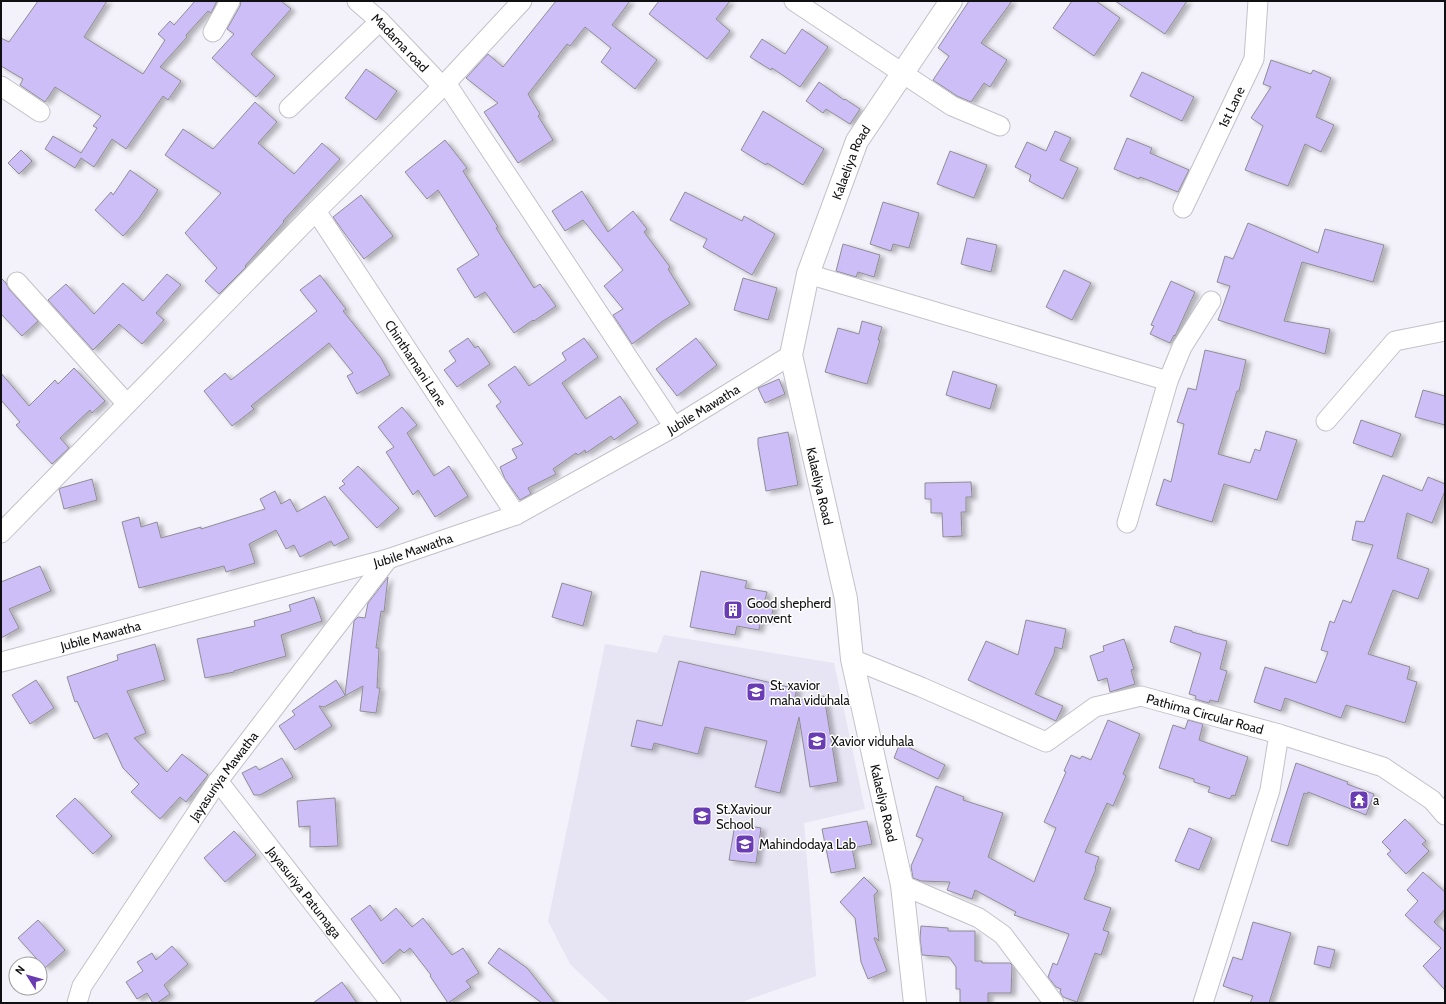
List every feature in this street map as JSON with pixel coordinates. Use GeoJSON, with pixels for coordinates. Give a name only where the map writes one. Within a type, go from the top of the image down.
{"type":"FeatureCollection","features":[{"type":"Feature","properties":{"kind":"street"},"geometry":{"type":"LineString","coordinates":[[214,32],[230,1]]}},
{"type":"Feature","properties":{"kind":"street","name":"Madama road"},"geometry":{"type":"LineString","coordinates":[[357,1],[380,21],[444,85],[674,426]]}},
{"type":"Feature","properties":{"kind":"street"},"geometry":{"type":"LineString","coordinates":[[1,532],[316,211],[444,85],[522,1]]}},
{"type":"Feature","properties":{"kind":"street"},"geometry":{"type":"LineString","coordinates":[[794,1],[952,106],[1000,126]]}},
{"type":"Feature","properties":{"kind":"street","name":"Kalaeliya Road"},"geometry":{"type":"LineString","coordinates":[[916,1003],[902,885],[852,659],[846,599],[791,355],[808,274],[857,141],[951,1]]}},
{"type":"Feature","properties":{"kind":"street","name":"1st Lane"},"geometry":{"type":"LineString","coordinates":[[1183,208],[1254,59],[1258,1]]}},
{"type":"Feature","properties":{"kind":"street"},"geometry":{"type":"LineString","coordinates":[[289,108],[380,21]]}},
{"type":"Feature","properties":{"kind":"street"},"geometry":{"type":"LineString","coordinates":[[1,86],[40,112]]}},
{"type":"Feature","properties":{"kind":"street","name":"Chinthamani Lane"},"geometry":{"type":"LineString","coordinates":[[316,211],[516,514]]}},
{"type":"Feature","properties":{"kind":"street"},"geometry":{"type":"LineString","coordinates":[[808,274],[1168,381]]}},
{"type":"Feature","properties":{"kind":"street"},"geometry":{"type":"LineString","coordinates":[[17,282],[127,404]]}},
{"type":"Feature","properties":{"kind":"street"},"geometry":{"type":"LineString","coordinates":[[1127,523],[1168,381],[1182,347],[1211,301]]}},
{"type":"Feature","properties":{"kind":"street"},"geometry":{"type":"LineString","coordinates":[[1326,421],[1395,341],[1445,331]]}},
{"type":"Feature","properties":{"kind":"street","name":"Jubile Mawatha"},"geometry":{"type":"LineString","coordinates":[[1,662],[388,559],[516,514],[674,426],[791,355]]}},
{"type":"Feature","properties":{"kind":"street","name":"Jayasuriya Mawatha"},"geometry":{"type":"LineString","coordinates":[[77,1003],[82,986],[218,780],[388,559]]}},
{"type":"Feature","properties":{"kind":"street","name":"Pathima Circular Road"},"geometry":{"type":"LineString","coordinates":[[852,659],[1046,742],[1095,707],[1141,696],[1279,734],[1383,767],[1432,800],[1445,815]]}},
{"type":"Feature","properties":{"kind":"street"},"geometry":{"type":"LineString","coordinates":[[1203,1003],[1270,790],[1279,734]]}},
{"type":"Feature","properties":{"kind":"street","name":"Jayasuriya Patumaga"},"geometry":{"type":"LineString","coordinates":[[218,780],[391,1003]]}},
{"type":"Feature","properties":{"kind":"street"},"geometry":{"type":"LineString","coordinates":[[902,885],[979,918],[1003,935],[1054,1003]]}},
{"type":"Feature","properties":{"kind":"shaded area","name":"St.Xaviour School"},"geometry":{"type":"Polygon","coordinates":[[[664,635],[834,663],[865,809],[804,823],[816,976],[747,1000],[743,1003],[611,1003],[570,964],[548,921],[605,644],[657,653],[664,635]]]}},
{"type":"Feature","properties":{"kind":"building"},"geometry":{"type":"Polygon","coordinates":[[[38,1],[107,1],[84,37],[143,74],[165,40],[158,34],[170,21],[174,25],[195,1],[217,1],[211,13],[208,11],[160,67],[181,81],[168,100],[163,96],[126,149],[112,139],[94,167],[81,158],[75,168],[45,149],[53,136],[81,153],[97,128],[93,126],[101,116],[55,87],[45,102],[20,85],[23,79],[1,66],[1,38],[9,42],[38,1]]]}},
{"type":"Feature","properties":{"kind":"building"},"geometry":{"type":"Polygon","coordinates":[[[241,1],[281,1],[291,9],[251,54],[275,76],[256,97],[212,58],[234,34],[227,29],[240,6],[241,1]]]}},
{"type":"Feature","properties":{"kind":"building"},"geometry":{"type":"Polygon","coordinates":[[[556,1],[630,1],[612,25],[657,60],[635,89],[601,62],[611,48],[585,27],[570,46],[567,44],[528,94],[540,114],[538,116],[553,140],[518,163],[484,112],[498,103],[466,78],[488,54],[503,67],[556,1]]]}},
{"type":"Feature","properties":{"kind":"building"},"geometry":{"type":"Polygon","coordinates":[[[659,1],[730,1],[716,19],[730,31],[707,59],[649,14],[659,1]]]}},
{"type":"Feature","properties":{"kind":"building"},"geometry":{"type":"Polygon","coordinates":[[[969,1],[1012,1],[981,43],[1007,60],[990,87],[984,83],[971,102],[957,96],[933,80],[949,56],[938,48],[969,1]]]}},
{"type":"Feature","properties":{"kind":"building"},"geometry":{"type":"Polygon","coordinates":[[[1072,1],[1096,1],[1120,18],[1094,56],[1053,28],[1072,1]]]}},
{"type":"Feature","properties":{"kind":"building"},"geometry":{"type":"Polygon","coordinates":[[[1115,1],[1187,1],[1165,34],[1115,1]]]}},
{"type":"Feature","properties":{"kind":"building"},"geometry":{"type":"Polygon","coordinates":[[[802,29],[828,47],[800,87],[772,68],[771,70],[750,57],[762,39],[785,54],[802,29]]]}},
{"type":"Feature","properties":{"kind":"building"},"geometry":{"type":"Polygon","coordinates":[[[1271,60],[1311,74],[1313,70],[1331,78],[1316,117],[1334,125],[1321,152],[1305,144],[1288,186],[1245,170],[1263,126],[1251,118],[1271,87],[1263,84],[1271,60]]]}},
{"type":"Feature","properties":{"kind":"building"},"geometry":{"type":"Polygon","coordinates":[[[366,69],[397,91],[376,120],[345,98],[366,69]]]}},
{"type":"Feature","properties":{"kind":"building"},"geometry":{"type":"Polygon","coordinates":[[[1142,72],[1194,97],[1182,121],[1130,96],[1142,72]]]}},
{"type":"Feature","properties":{"kind":"building"},"geometry":{"type":"Polygon","coordinates":[[[819,82],[844,100],[845,99],[860,109],[850,124],[826,109],[823,113],[806,101],[819,82]]]}},
{"type":"Feature","properties":{"kind":"building"},"geometry":{"type":"Polygon","coordinates":[[[255,102],[277,122],[258,143],[294,174],[322,143],[340,159],[283,221],[284,222],[245,266],[246,267],[219,294],[205,281],[217,268],[185,233],[221,193],[165,155],[183,129],[213,149],[255,102]]]}},
{"type":"Feature","properties":{"kind":"building"},"geometry":{"type":"Polygon","coordinates":[[[763,111],[824,149],[803,185],[767,163],[766,165],[741,150],[763,111]]]}},
{"type":"Feature","properties":{"kind":"building"},"geometry":{"type":"Polygon","coordinates":[[[1055,131],[1071,138],[1060,160],[1078,168],[1063,199],[1029,181],[1031,175],[1015,167],[1027,142],[1046,151],[1055,131]]]}},
{"type":"Feature","properties":{"kind":"building"},"geometry":{"type":"Polygon","coordinates":[[[1127,138],[1152,148],[1150,153],[1189,170],[1178,192],[1140,177],[1139,179],[1114,169],[1127,138]]]}},
{"type":"Feature","properties":{"kind":"building"},"geometry":{"type":"Polygon","coordinates":[[[445,140],[467,168],[463,171],[498,227],[496,228],[534,288],[540,284],[556,306],[514,333],[485,292],[475,298],[457,269],[479,255],[438,190],[427,199],[405,172],[445,140]]]}},
{"type":"Feature","properties":{"kind":"building"},"geometry":{"type":"Polygon","coordinates":[[[21,150],[32,161],[19,174],[8,163],[21,150]]]}},
{"type":"Feature","properties":{"kind":"building"},"geometry":{"type":"Polygon","coordinates":[[[950,151],[987,165],[974,198],[937,184],[950,151]]]}},
{"type":"Feature","properties":{"kind":"building"},"geometry":{"type":"Polygon","coordinates":[[[130,170],[158,190],[139,218],[123,236],[95,210],[111,192],[113,195],[130,170]]]}},
{"type":"Feature","properties":{"kind":"building"},"geometry":{"type":"Polygon","coordinates":[[[582,191],[608,232],[633,211],[647,229],[644,232],[670,267],[668,269],[690,304],[663,321],[632,344],[613,315],[623,309],[604,286],[623,270],[583,220],[565,231],[552,211],[582,191]]]}},
{"type":"Feature","properties":{"kind":"building"},"geometry":{"type":"Polygon","coordinates":[[[685,192],[742,221],[744,216],[775,234],[752,275],[703,247],[707,239],[670,220],[685,192]]]}},
{"type":"Feature","properties":{"kind":"building"},"geometry":{"type":"Polygon","coordinates":[[[361,195],[393,236],[364,259],[333,217],[361,195]]]}},
{"type":"Feature","properties":{"kind":"building"},"geometry":{"type":"Polygon","coordinates":[[[883,202],[919,213],[909,248],[893,244],[891,251],[870,244],[883,202]]]}},
{"type":"Feature","properties":{"kind":"building"},"geometry":{"type":"Polygon","coordinates":[[[1248,223],[1318,253],[1325,229],[1384,245],[1373,282],[1302,262],[1284,321],[1330,329],[1325,354],[1218,320],[1230,286],[1217,282],[1225,256],[1233,259],[1248,223]]]}},
{"type":"Feature","properties":{"kind":"building"},"geometry":{"type":"Polygon","coordinates":[[[967,238],[997,245],[991,272],[961,264],[967,238]]]}},
{"type":"Feature","properties":{"kind":"building"},"geometry":{"type":"Polygon","coordinates":[[[843,244],[880,255],[874,277],[858,272],[856,277],[836,271],[843,244]]]}},
{"type":"Feature","properties":{"kind":"building"},"geometry":{"type":"Polygon","coordinates":[[[1064,270],[1091,283],[1072,320],[1046,307],[1064,270]]]}},
{"type":"Feature","properties":{"kind":"building"},"geometry":{"type":"Polygon","coordinates":[[[167,274],[181,285],[156,313],[164,320],[142,344],[119,324],[93,350],[48,300],[66,284],[94,314],[123,283],[143,301],[167,274]]]}},
{"type":"Feature","properties":{"kind":"building"},"geometry":{"type":"Polygon","coordinates":[[[320,275],[346,309],[343,311],[381,358],[390,375],[357,394],[347,376],[353,373],[329,343],[251,406],[254,409],[232,426],[204,391],[225,373],[231,380],[317,311],[300,290],[320,275]]]}},
{"type":"Feature","properties":{"kind":"building"},"geometry":{"type":"Polygon","coordinates":[[[1,278],[38,321],[22,336],[1,314],[1,278]]]}},
{"type":"Feature","properties":{"kind":"building"},"geometry":{"type":"Polygon","coordinates":[[[743,278],[777,288],[768,320],[734,310],[743,278]]]}},
{"type":"Feature","properties":{"kind":"building"},"geometry":{"type":"Polygon","coordinates":[[[1171,281],[1195,292],[1175,336],[1174,335],[1170,343],[1150,334],[1154,326],[1151,325],[1171,281]]]}},
{"type":"Feature","properties":{"kind":"building"},"geometry":{"type":"Polygon","coordinates":[[[862,321],[882,327],[878,340],[880,340],[867,384],[825,372],[838,328],[859,334],[862,321]]]}},
{"type":"Feature","properties":{"kind":"building"},"geometry":{"type":"Polygon","coordinates":[[[468,338],[475,348],[478,346],[490,364],[457,387],[444,370],[456,361],[449,351],[468,338]]]}},
{"type":"Feature","properties":{"kind":"building"},"geometry":{"type":"Polygon","coordinates":[[[584,338],[598,357],[562,383],[586,419],[620,396],[638,423],[614,440],[611,436],[586,453],[585,450],[578,455],[576,453],[553,469],[556,474],[528,488],[531,494],[520,500],[505,479],[500,467],[517,458],[512,449],[523,444],[496,406],[501,402],[488,385],[515,366],[529,386],[566,360],[562,353],[584,338]]]}},
{"type":"Feature","properties":{"kind":"building"},"geometry":{"type":"Polygon","coordinates":[[[696,338],[717,365],[677,396],[656,369],[696,338]]]}},
{"type":"Feature","properties":{"kind":"building"},"geometry":{"type":"Polygon","coordinates":[[[1205,350],[1246,360],[1239,391],[1237,391],[1218,454],[1250,463],[1255,449],[1260,451],[1266,431],[1297,440],[1277,500],[1224,484],[1212,522],[1156,505],[1164,479],[1171,482],[1184,424],[1177,422],[1188,388],[1196,390],[1205,350]]]}},
{"type":"Feature","properties":{"kind":"building"},"geometry":{"type":"Polygon","coordinates":[[[74,368],[105,401],[92,413],[90,410],[60,438],[69,448],[52,464],[16,425],[20,422],[1,400],[1,373],[29,406],[55,380],[58,384],[74,368]]]}},
{"type":"Feature","properties":{"kind":"building"},"geometry":{"type":"Polygon","coordinates":[[[953,371],[997,385],[990,409],[946,395],[953,371]]]}},
{"type":"Feature","properties":{"kind":"building"},"geometry":{"type":"Polygon","coordinates":[[[779,379],[785,394],[765,403],[758,388],[779,379]]]}},
{"type":"Feature","properties":{"kind":"building"},"geometry":{"type":"Polygon","coordinates":[[[1423,390],[1445,396],[1445,425],[1415,417],[1423,390]]]}},
{"type":"Feature","properties":{"kind":"building"},"geometry":{"type":"Polygon","coordinates":[[[402,407],[417,425],[407,433],[434,476],[449,466],[468,496],[435,517],[418,490],[413,495],[386,452],[394,447],[378,427],[402,407]]]}},
{"type":"Feature","properties":{"kind":"building"},"geometry":{"type":"Polygon","coordinates":[[[1361,420],[1401,434],[1392,457],[1353,443],[1361,420]]]}},
{"type":"Feature","properties":{"kind":"building"},"geometry":{"type":"Polygon","coordinates":[[[788,432],[798,485],[766,491],[758,438],[788,432]]]}},
{"type":"Feature","properties":{"kind":"building"},"geometry":{"type":"Polygon","coordinates":[[[358,466],[399,508],[377,528],[339,488],[345,484],[342,481],[358,466]]]}},
{"type":"Feature","properties":{"kind":"building"},"geometry":{"type":"Polygon","coordinates":[[[1383,475],[1422,491],[1428,477],[1445,484],[1445,491],[1432,523],[1407,513],[1397,558],[1429,569],[1418,599],[1393,590],[1368,654],[1410,667],[1407,679],[1417,682],[1405,723],[1346,705],[1341,718],[1285,698],[1281,711],[1254,702],[1265,667],[1316,683],[1328,652],[1321,650],[1330,621],[1334,623],[1343,600],[1351,603],[1373,545],[1352,540],[1356,521],[1364,522],[1383,475]]]}},
{"type":"Feature","properties":{"kind":"building"},"geometry":{"type":"Polygon","coordinates":[[[92,479],[97,500],[64,509],[59,489],[92,479]]]}},
{"type":"Feature","properties":{"kind":"building"},"geometry":{"type":"Polygon","coordinates":[[[971,482],[972,497],[966,497],[966,512],[961,512],[962,536],[943,537],[942,513],[931,513],[931,499],[925,499],[925,483],[971,482]]]}},
{"type":"Feature","properties":{"kind":"building"},"geometry":{"type":"Polygon","coordinates":[[[275,491],[281,504],[290,499],[297,512],[325,496],[349,538],[334,546],[331,541],[300,557],[294,545],[286,549],[276,530],[249,544],[255,563],[226,572],[224,566],[139,588],[122,522],[139,517],[141,527],[157,522],[161,538],[201,527],[201,529],[265,509],[260,499],[275,491]]]}},
{"type":"Feature","properties":{"kind":"building"},"geometry":{"type":"Polygon","coordinates":[[[40,566],[51,591],[9,609],[19,628],[1,638],[1,582],[40,566]]]}},
{"type":"Feature","properties":{"kind":"building","name":"Good shepherd convent"},"geometry":{"type":"Polygon","coordinates":[[[701,571],[747,581],[745,588],[767,592],[765,600],[774,602],[771,620],[761,619],[759,630],[737,626],[735,635],[690,627],[701,571]]]}},
{"type":"Feature","properties":{"kind":"building"},"geometry":{"type":"Polygon","coordinates":[[[388,577],[384,612],[381,611],[376,648],[379,648],[377,688],[380,688],[376,713],[360,711],[363,686],[324,707],[319,706],[332,726],[295,750],[279,726],[295,715],[292,711],[336,680],[345,695],[354,621],[358,617],[365,618],[368,603],[388,577]]]}},
{"type":"Feature","properties":{"kind":"building"},"geometry":{"type":"Polygon","coordinates":[[[562,583],[592,592],[583,626],[552,617],[562,583]]]}},
{"type":"Feature","properties":{"kind":"building"},"geometry":{"type":"Polygon","coordinates":[[[314,597],[322,621],[281,635],[286,656],[234,672],[205,678],[197,639],[255,626],[254,621],[291,611],[289,605],[314,597]]]}},
{"type":"Feature","properties":{"kind":"building"},"geometry":{"type":"Polygon","coordinates":[[[1026,620],[1066,629],[1062,649],[1055,647],[1054,654],[1035,694],[1063,706],[1056,721],[968,680],[986,641],[1018,655],[1026,620]]]}},
{"type":"Feature","properties":{"kind":"building"},"geometry":{"type":"Polygon","coordinates":[[[1175,626],[1227,641],[1220,669],[1227,671],[1218,702],[1210,700],[1209,703],[1195,699],[1196,696],[1189,694],[1201,653],[1170,642],[1175,626]]]}},
{"type":"Feature","properties":{"kind":"building"},"geometry":{"type":"Polygon","coordinates":[[[1124,639],[1134,669],[1131,670],[1135,684],[1110,692],[1107,678],[1098,681],[1090,656],[1104,651],[1103,646],[1124,639]]]}},
{"type":"Feature","properties":{"kind":"building"},"geometry":{"type":"Polygon","coordinates":[[[155,644],[165,680],[127,691],[146,733],[134,738],[167,772],[182,754],[208,775],[186,802],[180,797],[160,819],[131,792],[139,784],[123,768],[107,733],[94,739],[77,701],[75,702],[67,677],[118,660],[117,655],[155,644]]]}},
{"type":"Feature","properties":{"kind":"building"},"geometry":{"type":"Polygon","coordinates":[[[679,661],[797,689],[794,701],[824,696],[838,782],[810,787],[799,717],[780,793],[755,787],[767,741],[705,727],[698,754],[654,743],[652,750],[631,746],[637,720],[662,726],[679,661]]]}},
{"type":"Feature","properties":{"kind":"building"},"geometry":{"type":"Polygon","coordinates":[[[36,680],[54,708],[30,724],[12,695],[36,680]]]}},
{"type":"Feature","properties":{"kind":"building"},"geometry":{"type":"Polygon","coordinates":[[[1108,720],[1140,734],[1123,774],[1126,776],[1113,806],[1107,803],[1085,852],[1099,857],[1095,868],[1096,869],[1084,899],[1111,908],[1103,930],[1109,932],[1101,955],[1095,953],[1077,1002],[1063,997],[1060,992],[1061,989],[1056,987],[1048,977],[1053,963],[1057,965],[1069,934],[1014,915],[1016,912],[975,890],[972,899],[947,890],[950,882],[921,881],[913,878],[911,866],[923,839],[916,836],[936,786],[964,797],[963,800],[1003,813],[988,857],[1034,882],[1056,828],[1044,822],[1066,772],[1064,771],[1071,755],[1080,759],[1082,756],[1091,760],[1108,720]]]}},
{"type":"Feature","properties":{"kind":"building"},"geometry":{"type":"Polygon","coordinates":[[[1188,720],[1203,724],[1199,740],[1248,757],[1235,796],[1232,795],[1230,799],[1208,792],[1210,787],[1194,782],[1194,779],[1159,768],[1173,725],[1185,729],[1188,720]]]}},
{"type":"Feature","properties":{"kind":"building"},"geometry":{"type":"Polygon","coordinates":[[[900,743],[945,765],[938,779],[894,758],[900,743]]]}},
{"type":"Feature","properties":{"kind":"building"},"geometry":{"type":"Polygon","coordinates":[[[282,758],[293,777],[260,795],[254,795],[242,773],[256,766],[259,770],[282,758]]]}},
{"type":"Feature","properties":{"kind":"building"},"geometry":{"type":"Polygon","coordinates":[[[1296,763],[1348,782],[1347,784],[1374,794],[1366,815],[1308,792],[1307,794],[1304,793],[1288,846],[1271,841],[1296,763]]]}},
{"type":"Feature","properties":{"kind":"building"},"geometry":{"type":"Polygon","coordinates":[[[75,798],[112,836],[93,854],[56,816],[75,798]]]}},
{"type":"Feature","properties":{"kind":"building"},"geometry":{"type":"Polygon","coordinates":[[[335,798],[338,846],[310,847],[310,826],[299,827],[297,801],[335,798]]]}},
{"type":"Feature","properties":{"kind":"building"},"geometry":{"type":"Polygon","coordinates":[[[1405,819],[1426,841],[1422,844],[1429,851],[1406,874],[1387,854],[1391,851],[1382,842],[1405,819]]]}},
{"type":"Feature","properties":{"kind":"building"},"geometry":{"type":"Polygon","coordinates":[[[867,821],[872,844],[852,848],[856,868],[831,873],[822,829],[867,821]]]}},
{"type":"Feature","properties":{"kind":"building","name":"Mahindodaya Lab"},"geometry":{"type":"Polygon","coordinates":[[[735,824],[761,828],[756,863],[729,860],[735,824]]]}},
{"type":"Feature","properties":{"kind":"building"},"geometry":{"type":"Polygon","coordinates":[[[1189,828],[1212,838],[1199,870],[1175,861],[1189,828]]]}},
{"type":"Feature","properties":{"kind":"building"},"geometry":{"type":"Polygon","coordinates":[[[234,831],[256,855],[225,882],[204,858],[234,831]]]}},
{"type":"Feature","properties":{"kind":"building"},"geometry":{"type":"Polygon","coordinates":[[[1423,872],[1445,892],[1445,909],[1434,922],[1445,932],[1445,990],[1423,966],[1441,948],[1405,915],[1418,901],[1407,890],[1423,872]]]}},
{"type":"Feature","properties":{"kind":"building"},"geometry":{"type":"Polygon","coordinates":[[[864,877],[878,891],[874,895],[879,941],[874,938],[887,971],[868,979],[861,962],[855,918],[840,902],[864,877]]]}},
{"type":"Feature","properties":{"kind":"building"},"geometry":{"type":"Polygon","coordinates":[[[370,905],[381,921],[396,908],[412,927],[423,918],[452,955],[463,948],[479,973],[466,981],[471,987],[448,1003],[430,976],[431,975],[410,948],[404,953],[400,949],[383,964],[351,919],[370,905]]]}},
{"type":"Feature","properties":{"kind":"building"},"geometry":{"type":"Polygon","coordinates":[[[38,920],[65,950],[48,965],[48,956],[34,956],[18,938],[38,920]]]}},
{"type":"Feature","properties":{"kind":"building"},"geometry":{"type":"Polygon","coordinates":[[[1253,922],[1291,933],[1269,1003],[1250,1003],[1253,996],[1223,986],[1233,957],[1242,960],[1253,922]]]}},
{"type":"Feature","properties":{"kind":"building"},"geometry":{"type":"Polygon","coordinates":[[[921,926],[948,928],[948,931],[975,931],[975,961],[982,961],[982,963],[1010,963],[1012,965],[1011,993],[988,993],[988,1003],[960,1003],[960,989],[956,989],[956,967],[949,957],[922,955],[920,938],[921,926]]]}},
{"type":"Feature","properties":{"kind":"building"},"geometry":{"type":"Polygon","coordinates":[[[172,946],[188,964],[164,985],[170,994],[157,1003],[153,1003],[147,993],[137,999],[126,982],[143,971],[137,962],[152,953],[156,960],[172,946]]]}},
{"type":"Feature","properties":{"kind":"building"},"geometry":{"type":"Polygon","coordinates":[[[1318,946],[1335,950],[1330,968],[1314,964],[1318,946]]]}},
{"type":"Feature","properties":{"kind":"building"},"geometry":{"type":"Polygon","coordinates":[[[499,948],[527,968],[555,1003],[542,1003],[488,963],[499,948]]]}},
{"type":"Feature","properties":{"kind":"building"},"geometry":{"type":"Polygon","coordinates":[[[342,982],[357,1003],[313,1003],[342,982]]]}},
{"type":"Feature","properties":{"kind":"place","name":"Good shepherd convent"},"geometry":{"type":"Point","coordinates":[733,610]}},
{"type":"Feature","properties":{"kind":"place","name":"St. xavior maha viduhala"},"geometry":{"type":"Point","coordinates":[756,692]}},
{"type":"Feature","properties":{"kind":"place","name":"Xavior viduhala"},"geometry":{"type":"Point","coordinates":[817,741]}},
{"type":"Feature","properties":{"kind":"place","name":"a"},"geometry":{"type":"Point","coordinates":[1359,800]}},
{"type":"Feature","properties":{"kind":"place","name":"St.Xaviour School"},"geometry":{"type":"Point","coordinates":[702,816]}},
{"type":"Feature","properties":{"kind":"place","name":"Mahindodaya Lab"},"geometry":{"type":"Point","coordinates":[745,844]}}]}
